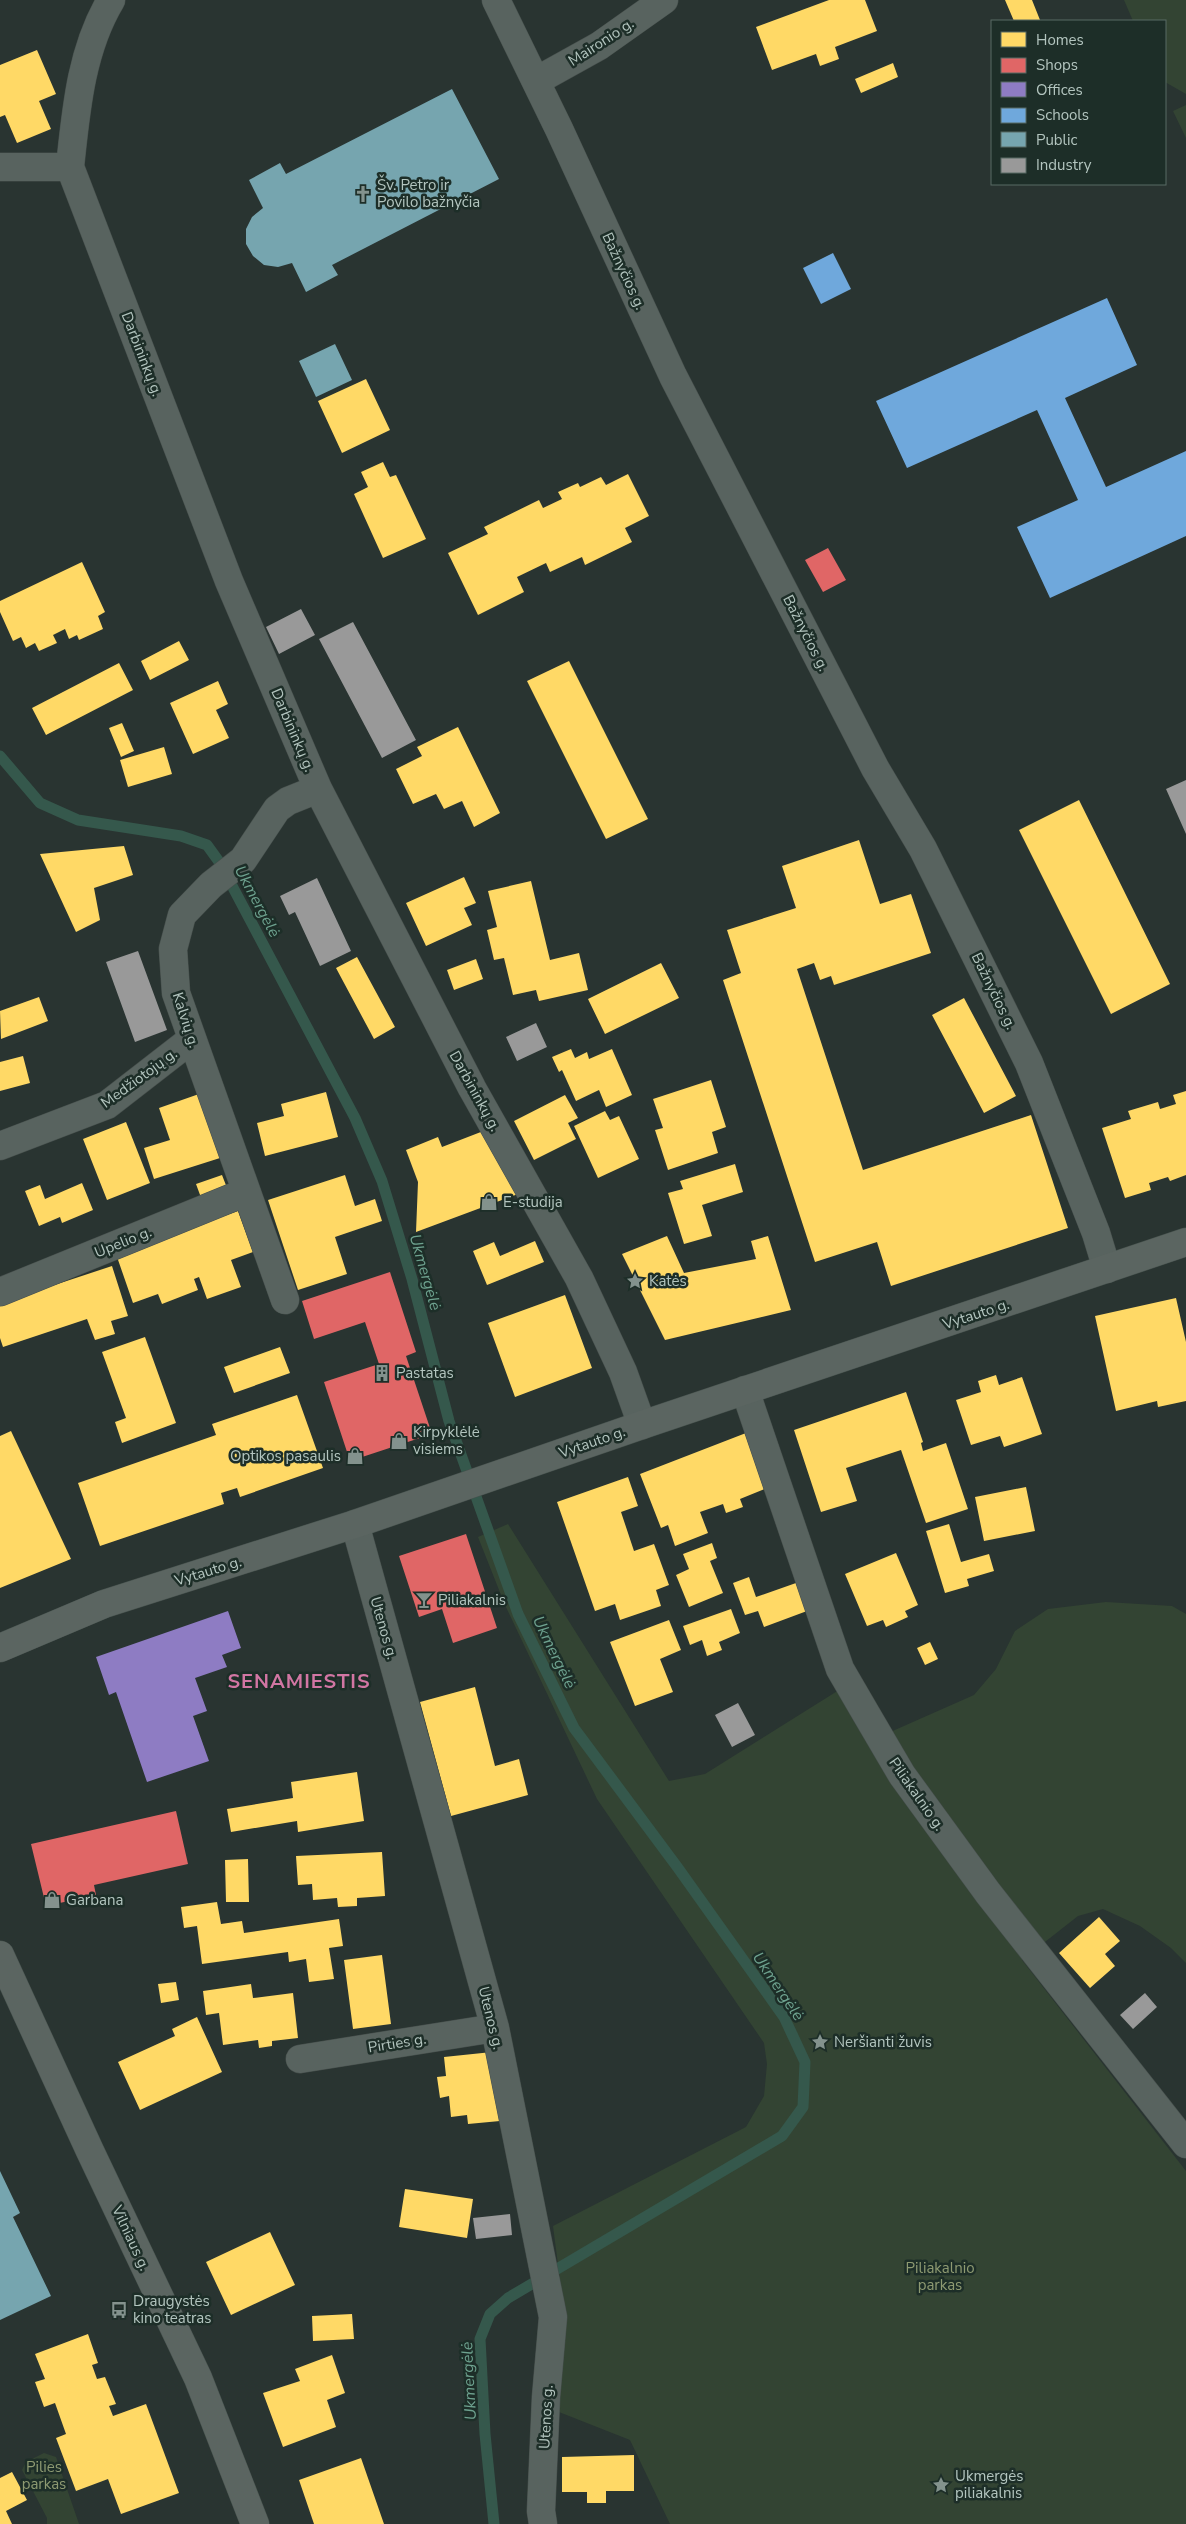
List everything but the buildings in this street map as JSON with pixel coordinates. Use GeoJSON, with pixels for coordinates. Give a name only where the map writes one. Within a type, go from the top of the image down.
{"type":"FeatureCollection","features":[{"type":"Feature","properties":{"kind":"main road","name":"Vytauto g."},"geometry":{"type":"LineString","coordinates":[[0,1648],[104,1604],[355,1524],[744,1390],[1186,1242]]}},
{"type":"Feature","properties":{"kind":"main road","name":"Vilniaus g."},"geometry":{"type":"LineString","coordinates":[[0,1955],[90,2151],[198,2378],[255,2524]]}},
{"type":"Feature","properties":{"kind":"street","name":"Darbininkų g."},"geometry":{"type":"LineString","coordinates":[[111,0],[99,21],[86,64],[75,115],[70,167],[229,581],[318,789],[472,1088],[579,1278],[623,1372],[642,1425]]}},
{"type":"Feature","properties":{"kind":"street","name":"Bažnyčios g."},"geometry":{"type":"LineString","coordinates":[[496,0],[536,81],[673,376],[875,768],[923,849],[1029,1063],[1096,1233],[1107,1269]]}},
{"type":"Feature","properties":{"kind":"street","name":"Maironio g."},"geometry":{"type":"LineString","coordinates":[[536,81],[599,46],[664,0]]}},
{"type":"Feature","properties":{"kind":"street"},"geometry":{"type":"LineString","coordinates":[[0,167],[70,167]]}},
{"type":"Feature","properties":{"kind":"street","name":"Kalvių g."},"geometry":{"type":"LineString","coordinates":[[285,1300],[176,993],[173,949],[182,915],[211,885],[243,860],[277,810],[288,801],[318,789]]}},
{"type":"Feature","properties":{"kind":"street","name":"Medžiotojų g."},"geometry":{"type":"LineString","coordinates":[[0,1146],[107,1105],[192,1039]]}},
{"type":"Feature","properties":{"kind":"street","name":"Upelio g."},"geometry":{"type":"LineString","coordinates":[[0,1292],[246,1192]]}},
{"type":"Feature","properties":{"kind":"street","name":"Piliakalnio g."},"geometry":{"type":"LineString","coordinates":[[744,1390],[840,1669],[865,1712],[902,1775],[988,1893],[1186,2144]]}},
{"type":"Feature","properties":{"kind":"street","name":"Utenos g."},"geometry":{"type":"LineString","coordinates":[[355,1524],[495,2028],[536,2240],[553,2317],[546,2397],[541,2511],[543,2524]]}},
{"type":"Feature","properties":{"kind":"street","name":"Pirties g."},"geometry":{"type":"LineString","coordinates":[[300,2059],[495,2028]]}},
{"type":"Feature","properties":{"kind":"green space"},"geometry":{"type":"Polygon","coordinates":[[[1124,0],[1186,0],[1186,94],[1166,83],[1166,20],[1133,20],[1124,0]]]}},
{"type":"Feature","properties":{"kind":"green space"},"geometry":{"type":"Polygon","coordinates":[[[1186,105],[1186,138],[1173,111],[1186,105]]]}},
{"type":"Feature","properties":{"kind":"green space","name":"Piliakalnio parkas"},"geometry":{"type":"Polygon","coordinates":[[[508,1524],[669,1781],[705,1774],[839,1690],[870,1741],[974,1695],[996,1669],[1015,1631],[1048,1609],[1106,1602],[1172,1606],[1186,1614],[1186,1963],[1171,1948],[1140,1926],[1103,1909],[1078,1916],[1022,1960],[1186,2171],[1186,2524],[670,2524],[630,2440],[559,2412],[564,2310],[553,2226],[746,2127],[764,2096],[767,2064],[764,2043],[597,1799],[505,1605],[478,1537],[508,1524]]]}},
{"type":"Feature","properties":{"kind":"green space","name":"Pilies parkas"},"geometry":{"type":"Polygon","coordinates":[[[44,2453],[56,2457],[79,2524],[47,2524],[47,2518],[22,2470],[26,2462],[44,2453]]]}},
{"type":"Feature","properties":{"kind":"waterway","name":"Ukmergėlė"},"geometry":{"type":"LineString","coordinates":[[0,756],[40,803],[78,820],[181,836],[207,845],[220,863],[355,1118],[382,1181],[412,1279],[449,1421],[518,1614],[574,1728],[678,1868],[784,2017],[805,2062],[803,2107],[782,2136],[508,2298],[490,2314],[480,2339],[485,2434],[494,2524]]}},
{"type":"Feature","properties":{"kind":"place","name":"Šv. Petro ir Povilo bažnyčia"},"geometry":{"type":"Point","coordinates":[363,194]}},
{"type":"Feature","properties":{"kind":"place","name":"E-studija"},"geometry":{"type":"Point","coordinates":[489,1202]}},
{"type":"Feature","properties":{"kind":"place","name":"Katės"},"geometry":{"type":"Point","coordinates":[635,1281]}},
{"type":"Feature","properties":{"kind":"place","name":"Pastatas"},"geometry":{"type":"Point","coordinates":[382,1373]}},
{"type":"Feature","properties":{"kind":"place","name":"Kirpyklėlė visiems"},"geometry":{"type":"Point","coordinates":[399,1441]}},
{"type":"Feature","properties":{"kind":"place","name":"Optikos pasaulis"},"geometry":{"type":"Point","coordinates":[355,1456]}},
{"type":"Feature","properties":{"kind":"place","name":"Piliakalnis"},"geometry":{"type":"Point","coordinates":[424,1600]}},
{"type":"Feature","properties":{"kind":"place","name":"Garbana"},"geometry":{"type":"Point","coordinates":[52,1900]}},
{"type":"Feature","properties":{"kind":"place","name":"Neršianti žuvis"},"geometry":{"type":"Point","coordinates":[820,2042]}},
{"type":"Feature","properties":{"kind":"place","name":"Draugystės kino teatras"},"geometry":{"type":"Point","coordinates":[119,2310]}},
{"type":"Feature","properties":{"kind":"place","name":"Ukmergės piliakalnis"},"geometry":{"type":"Point","coordinates":[941,2485]}},
{"type":"Feature","properties":{"kind":"district","name":"SENAMIESTIS"},"geometry":{"type":"Point","coordinates":[299,1681]}}]}
